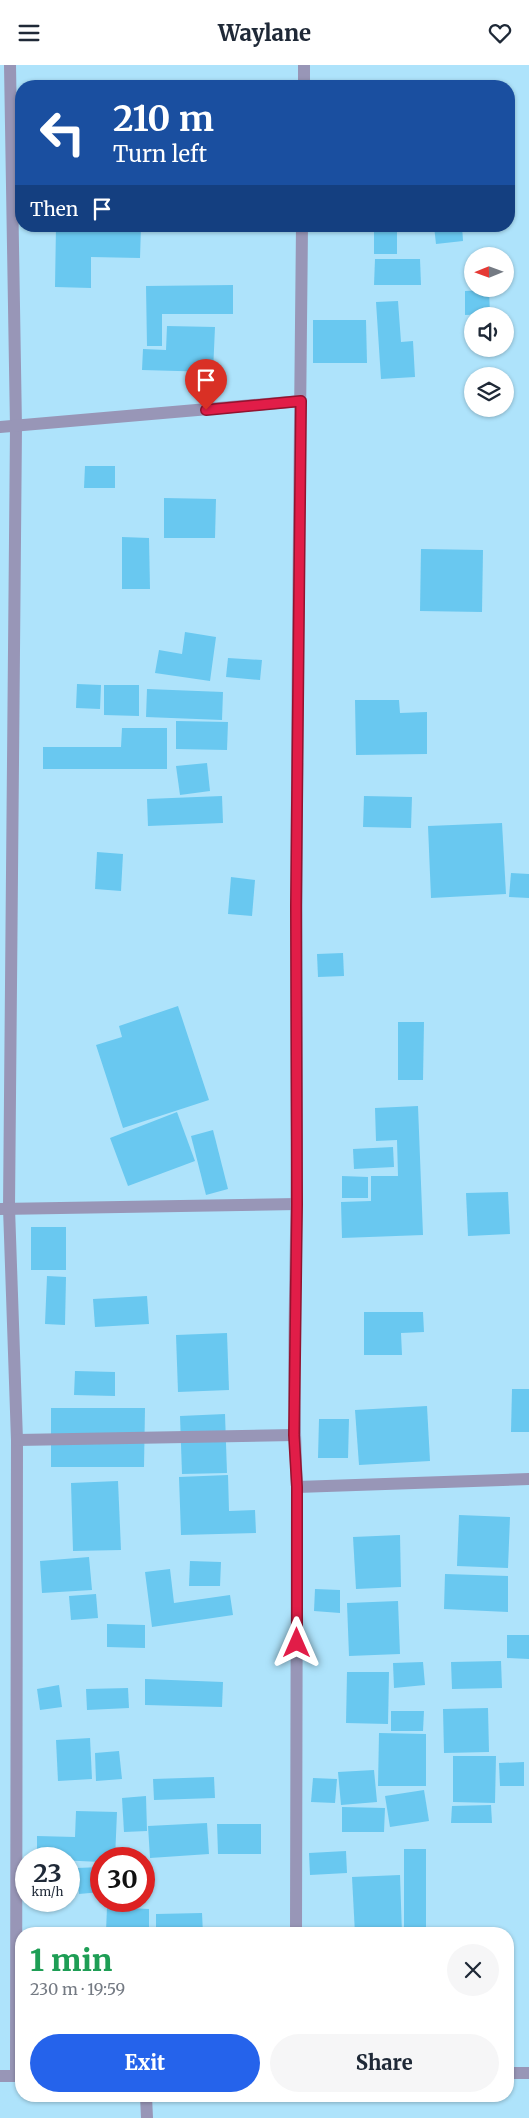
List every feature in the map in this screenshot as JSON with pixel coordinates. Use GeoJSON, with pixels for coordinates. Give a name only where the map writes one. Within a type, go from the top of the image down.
{"type":"FeatureCollection","features":[{"type":"Feature","properties":{"kind":"street"},"geometry":{"type":"LineString","coordinates":[[0,65],[10,65],[16,427],[5,1208],[17,1440],[19,1927]]}},
{"type":"Feature","properties":{"kind":"street"},"geometry":{"type":"LineString","coordinates":[[304,65],[304,80]]}},
{"type":"Feature","properties":{"kind":"street"},"geometry":{"type":"LineString","coordinates":[[296,1927],[297,1487],[294,1435],[297,1204],[296,896],[302,232]]}},
{"type":"Feature","properties":{"kind":"street"},"geometry":{"type":"LineString","coordinates":[[0,427],[301,401]]}},
{"type":"Feature","properties":{"kind":"street"},"geometry":{"type":"LineString","coordinates":[[5,1208],[297,1204]]}},
{"type":"Feature","properties":{"kind":"street"},"geometry":{"type":"LineString","coordinates":[[17,1440],[294,1435]]}},
{"type":"Feature","properties":{"kind":"street"},"geometry":{"type":"LineString","coordinates":[[297,1487],[529,1479]]}},
{"type":"Feature","properties":{"kind":"street"},"geometry":{"type":"LineString","coordinates":[[514,2073],[529,2073]]}},
{"type":"Feature","properties":{"kind":"street"},"geometry":{"type":"LineString","coordinates":[[0,2076],[15,2076]]}},
{"type":"Feature","properties":{"kind":"street"},"geometry":{"type":"LineString","coordinates":[[146,2102],[147,2118]]}},
{"type":"Feature","properties":{"kind":"building"},"geometry":{"type":"Polygon","coordinates":[[[56,232],[141,232],[140,258],[91,257],[91,288],[55,287],[56,232]]]}},
{"type":"Feature","properties":{"kind":"building"},"geometry":{"type":"Polygon","coordinates":[[[374,232],[397,232],[397,254],[374,254],[374,232]]]}},
{"type":"Feature","properties":{"kind":"building"},"geometry":{"type":"Polygon","coordinates":[[[435,232],[462,232],[463,241],[436,244],[435,232]]]}},
{"type":"Feature","properties":{"kind":"building"},"geometry":{"type":"Polygon","coordinates":[[[375,259],[420,259],[421,285],[374,285],[375,259]]]}},
{"type":"Feature","properties":{"kind":"building"},"geometry":{"type":"Polygon","coordinates":[[[233,285],[233,314],[162,314],[162,346],[147,346],[146,286],[233,285]]]}},
{"type":"Feature","properties":{"kind":"building"},"geometry":{"type":"Polygon","coordinates":[[[465,297],[489,297],[490,307],[465,307],[465,297]]]}},
{"type":"Feature","properties":{"kind":"building"},"geometry":{"type":"Polygon","coordinates":[[[398,301],[401,342],[413,341],[415,377],[381,379],[376,302],[398,301]]]}},
{"type":"Feature","properties":{"kind":"building"},"geometry":{"type":"Polygon","coordinates":[[[313,320],[366,320],[367,363],[313,363],[313,320]]]}},
{"type":"Feature","properties":{"kind":"building"},"geometry":{"type":"Polygon","coordinates":[[[167,326],[215,327],[213,372],[142,370],[143,349],[166,350],[167,326]]]}},
{"type":"Feature","properties":{"kind":"building"},"geometry":{"type":"Polygon","coordinates":[[[85,466],[115,466],[115,488],[84,488],[85,466]]]}},
{"type":"Feature","properties":{"kind":"building"},"geometry":{"type":"Polygon","coordinates":[[[164,498],[216,499],[215,538],[164,538],[164,498]]]}},
{"type":"Feature","properties":{"kind":"building"},"geometry":{"type":"Polygon","coordinates":[[[122,537],[149,538],[150,589],[122,589],[122,537]]]}},
{"type":"Feature","properties":{"kind":"building"},"geometry":{"type":"Polygon","coordinates":[[[421,549],[483,550],[482,612],[420,611],[421,549]]]}},
{"type":"Feature","properties":{"kind":"building"},"geometry":{"type":"Polygon","coordinates":[[[185,632],[216,637],[210,681],[155,673],[159,650],[182,654],[185,632]]]}},
{"type":"Feature","properties":{"kind":"building"},"geometry":{"type":"Polygon","coordinates":[[[228,658],[262,660],[260,680],[226,677],[228,658]]]}},
{"type":"Feature","properties":{"kind":"building"},"geometry":{"type":"Polygon","coordinates":[[[77,684],[101,685],[100,709],[76,708],[77,684]]]}},
{"type":"Feature","properties":{"kind":"building"},"geometry":{"type":"Polygon","coordinates":[[[104,685],[139,685],[139,716],[104,715],[104,685]]]}},
{"type":"Feature","properties":{"kind":"building"},"geometry":{"type":"Polygon","coordinates":[[[147,689],[223,692],[222,720],[146,717],[147,689]]]}},
{"type":"Feature","properties":{"kind":"building"},"geometry":{"type":"Polygon","coordinates":[[[355,700],[399,700],[400,713],[427,712],[427,754],[356,755],[355,700]]]}},
{"type":"Feature","properties":{"kind":"building"},"geometry":{"type":"Polygon","coordinates":[[[176,721],[228,722],[227,750],[176,749],[176,721]]]}},
{"type":"Feature","properties":{"kind":"building"},"geometry":{"type":"Polygon","coordinates":[[[122,728],[167,728],[167,769],[43,769],[43,747],[121,747],[122,728]]]}},
{"type":"Feature","properties":{"kind":"building"},"geometry":{"type":"Polygon","coordinates":[[[207,763],[210,791],[180,795],[176,766],[207,763]]]}},
{"type":"Feature","properties":{"kind":"building"},"geometry":{"type":"Polygon","coordinates":[[[222,796],[223,823],[148,826],[147,799],[222,796]]]}},
{"type":"Feature","properties":{"kind":"building"},"geometry":{"type":"Polygon","coordinates":[[[364,796],[412,797],[411,828],[363,827],[364,796]]]}},
{"type":"Feature","properties":{"kind":"building"},"geometry":{"type":"Polygon","coordinates":[[[502,823],[506,894],[431,898],[428,826],[502,823]]]}},
{"type":"Feature","properties":{"kind":"building"},"geometry":{"type":"Polygon","coordinates":[[[97,852],[123,854],[121,891],[95,889],[97,852]]]}},
{"type":"Feature","properties":{"kind":"building"},"geometry":{"type":"Polygon","coordinates":[[[511,873],[529,874],[529,898],[509,897],[511,873]]]}},
{"type":"Feature","properties":{"kind":"building"},"geometry":{"type":"Polygon","coordinates":[[[231,877],[255,880],[252,916],[228,914],[231,877]]]}},
{"type":"Feature","properties":{"kind":"building"},"geometry":{"type":"Polygon","coordinates":[[[343,953],[344,976],[318,977],[317,954],[343,953]]]}},
{"type":"Feature","properties":{"kind":"building"},"geometry":{"type":"Polygon","coordinates":[[[178,1006],[209,1100],[123,1128],[96,1045],[122,1037],[119,1026],[178,1006]]]}},
{"type":"Feature","properties":{"kind":"building"},"geometry":{"type":"Polygon","coordinates":[[[398,1022],[424,1022],[423,1080],[398,1080],[398,1022]]]}},
{"type":"Feature","properties":{"kind":"building"},"geometry":{"type":"Polygon","coordinates":[[[418,1106],[423,1235],[342,1238],[341,1202],[371,1201],[371,1176],[398,1176],[397,1140],[376,1141],[375,1108],[418,1106]]]}},
{"type":"Feature","properties":{"kind":"building"},"geometry":{"type":"Polygon","coordinates":[[[177,1112],[195,1161],[128,1186],[110,1138],[177,1112]]]}},
{"type":"Feature","properties":{"kind":"building"},"geometry":{"type":"Polygon","coordinates":[[[213,1130],[228,1189],[206,1195],[191,1136],[213,1130]]]}},
{"type":"Feature","properties":{"kind":"building"},"geometry":{"type":"Polygon","coordinates":[[[393,1147],[394,1167],[354,1169],[353,1149],[393,1147]]]}},
{"type":"Feature","properties":{"kind":"building"},"geometry":{"type":"Polygon","coordinates":[[[342,1176],[368,1177],[368,1198],[342,1198],[342,1176]]]}},
{"type":"Feature","properties":{"kind":"building"},"geometry":{"type":"Polygon","coordinates":[[[508,1192],[510,1234],[468,1236],[466,1193],[508,1192]]]}},
{"type":"Feature","properties":{"kind":"building"},"geometry":{"type":"Polygon","coordinates":[[[31,1227],[66,1227],[66,1270],[31,1270],[31,1227]]]}},
{"type":"Feature","properties":{"kind":"building"},"geometry":{"type":"Polygon","coordinates":[[[47,1276],[66,1277],[65,1325],[45,1324],[47,1276]]]}},
{"type":"Feature","properties":{"kind":"building"},"geometry":{"type":"Polygon","coordinates":[[[147,1296],[149,1324],[95,1327],[93,1299],[147,1296]]]}},
{"type":"Feature","properties":{"kind":"building"},"geometry":{"type":"Polygon","coordinates":[[[364,1312],[423,1312],[424,1332],[401,1333],[402,1355],[364,1355],[364,1312]]]}},
{"type":"Feature","properties":{"kind":"building"},"geometry":{"type":"Polygon","coordinates":[[[227,1333],[229,1390],[178,1392],[176,1335],[227,1333]]]}},
{"type":"Feature","properties":{"kind":"building"},"geometry":{"type":"Polygon","coordinates":[[[75,1371],[115,1372],[115,1396],[74,1395],[75,1371]]]}},
{"type":"Feature","properties":{"kind":"building"},"geometry":{"type":"Polygon","coordinates":[[[512,1389],[529,1389],[529,1432],[511,1432],[512,1389]]]}},
{"type":"Feature","properties":{"kind":"building"},"geometry":{"type":"Polygon","coordinates":[[[427,1406],[430,1461],[359,1465],[355,1410],[427,1406]]]}},
{"type":"Feature","properties":{"kind":"building"},"geometry":{"type":"Polygon","coordinates":[[[51,1408],[145,1408],[144,1467],[51,1467],[51,1408]]]}},
{"type":"Feature","properties":{"kind":"building"},"geometry":{"type":"Polygon","coordinates":[[[225,1414],[227,1473],[182,1474],[180,1416],[225,1414]]]}},
{"type":"Feature","properties":{"kind":"building"},"geometry":{"type":"Polygon","coordinates":[[[319,1419],[349,1419],[348,1458],[318,1458],[319,1419]]]}},
{"type":"Feature","properties":{"kind":"building"},"geometry":{"type":"Polygon","coordinates":[[[228,1475],[229,1511],[255,1510],[256,1533],[181,1535],[179,1477],[228,1475]]]}},
{"type":"Feature","properties":{"kind":"building"},"geometry":{"type":"Polygon","coordinates":[[[118,1481],[121,1550],[73,1551],[71,1483],[118,1481]]]}},
{"type":"Feature","properties":{"kind":"building"},"geometry":{"type":"Polygon","coordinates":[[[459,1515],[510,1517],[508,1568],[457,1566],[459,1515]]]}},
{"type":"Feature","properties":{"kind":"building"},"geometry":{"type":"Polygon","coordinates":[[[400,1535],[401,1587],[356,1589],[353,1537],[400,1535]]]}},
{"type":"Feature","properties":{"kind":"building"},"geometry":{"type":"Polygon","coordinates":[[[89,1557],[92,1590],[42,1593],[40,1561],[89,1557]]]}},
{"type":"Feature","properties":{"kind":"building"},"geometry":{"type":"Polygon","coordinates":[[[190,1561],[221,1562],[220,1586],[189,1586],[190,1561]]]}},
{"type":"Feature","properties":{"kind":"building"},"geometry":{"type":"Polygon","coordinates":[[[170,1569],[174,1603],[230,1595],[233,1615],[152,1627],[145,1572],[170,1569]]]}},
{"type":"Feature","properties":{"kind":"building"},"geometry":{"type":"Polygon","coordinates":[[[445,1574],[508,1576],[508,1612],[444,1609],[445,1574]]]}},
{"type":"Feature","properties":{"kind":"building"},"geometry":{"type":"Polygon","coordinates":[[[315,1589],[340,1590],[340,1613],[314,1611],[315,1589]]]}},
{"type":"Feature","properties":{"kind":"building"},"geometry":{"type":"Polygon","coordinates":[[[96,1594],[98,1618],[71,1620],[69,1596],[96,1594]]]}},
{"type":"Feature","properties":{"kind":"building"},"geometry":{"type":"Polygon","coordinates":[[[398,1601],[400,1654],[349,1656],[347,1603],[398,1601]]]}},
{"type":"Feature","properties":{"kind":"building"},"geometry":{"type":"Polygon","coordinates":[[[107,1624],[145,1625],[145,1648],[107,1647],[107,1624]]]}},
{"type":"Feature","properties":{"kind":"building"},"geometry":{"type":"Polygon","coordinates":[[[507,1635],[529,1635],[529,1659],[507,1658],[507,1635]]]}},
{"type":"Feature","properties":{"kind":"building"},"geometry":{"type":"Polygon","coordinates":[[[501,1661],[502,1688],[452,1689],[451,1662],[501,1661]]]}},
{"type":"Feature","properties":{"kind":"building"},"geometry":{"type":"Polygon","coordinates":[[[423,1662],[425,1685],[394,1688],[393,1663],[423,1662]]]}},
{"type":"Feature","properties":{"kind":"building"},"geometry":{"type":"Polygon","coordinates":[[[347,1672],[389,1672],[388,1724],[346,1723],[347,1672]]]}},
{"type":"Feature","properties":{"kind":"building"},"geometry":{"type":"Polygon","coordinates":[[[145,1679],[223,1682],[222,1707],[145,1705],[145,1679]]]}},
{"type":"Feature","properties":{"kind":"building"},"geometry":{"type":"Polygon","coordinates":[[[59,1685],[62,1707],[40,1710],[37,1689],[59,1685]]]}},
{"type":"Feature","properties":{"kind":"building"},"geometry":{"type":"Polygon","coordinates":[[[128,1688],[129,1708],[87,1710],[86,1689],[128,1688]]]}},
{"type":"Feature","properties":{"kind":"building"},"geometry":{"type":"Polygon","coordinates":[[[488,1708],[489,1752],[444,1753],[443,1709],[488,1708]]]}},
{"type":"Feature","properties":{"kind":"building"},"geometry":{"type":"Polygon","coordinates":[[[391,1711],[424,1711],[423,1731],[391,1731],[391,1711]]]}},
{"type":"Feature","properties":{"kind":"building"},"geometry":{"type":"Polygon","coordinates":[[[379,1733],[426,1734],[426,1786],[378,1786],[379,1733]]]}},
{"type":"Feature","properties":{"kind":"building"},"geometry":{"type":"Polygon","coordinates":[[[90,1738],[92,1779],[58,1781],[56,1740],[90,1738]]]}},
{"type":"Feature","properties":{"kind":"building"},"geometry":{"type":"Polygon","coordinates":[[[119,1751],[122,1779],[96,1781],[95,1753],[119,1751]]]}},
{"type":"Feature","properties":{"kind":"building"},"geometry":{"type":"Polygon","coordinates":[[[453,1756],[496,1756],[495,1803],[453,1802],[453,1756]]]}},
{"type":"Feature","properties":{"kind":"building"},"geometry":{"type":"Polygon","coordinates":[[[524,1762],[524,1786],[500,1786],[499,1763],[524,1762]]]}},
{"type":"Feature","properties":{"kind":"building"},"geometry":{"type":"Polygon","coordinates":[[[374,1770],[377,1802],[341,1805],[338,1772],[374,1770]]]}},
{"type":"Feature","properties":{"kind":"building"},"geometry":{"type":"Polygon","coordinates":[[[214,1777],[215,1798],[154,1800],[153,1779],[214,1777]]]}},
{"type":"Feature","properties":{"kind":"building"},"geometry":{"type":"Polygon","coordinates":[[[313,1778],[337,1779],[335,1803],[311,1802],[313,1778]]]}},
{"type":"Feature","properties":{"kind":"building"},"geometry":{"type":"Polygon","coordinates":[[[424,1790],[429,1821],[390,1827],[385,1796],[424,1790]]]}},
{"type":"Feature","properties":{"kind":"building"},"geometry":{"type":"Polygon","coordinates":[[[146,1796],[147,1831],[124,1832],[122,1798],[146,1796]]]}},
{"type":"Feature","properties":{"kind":"building"},"geometry":{"type":"Polygon","coordinates":[[[491,1805],[492,1823],[451,1823],[452,1806],[491,1805]]]}},
{"type":"Feature","properties":{"kind":"building"},"geometry":{"type":"Polygon","coordinates":[[[342,1807],[385,1808],[384,1832],[342,1832],[342,1807]]]}},
{"type":"Feature","properties":{"kind":"building"},"geometry":{"type":"Polygon","coordinates":[[[76,1811],[117,1812],[116,1847],[90,1847],[90,1861],[80,1861],[80,1847],[37,1847],[37,1836],[75,1837],[76,1811]]]}},
{"type":"Feature","properties":{"kind":"building"},"geometry":{"type":"Polygon","coordinates":[[[207,1823],[209,1854],[155,1858],[155,1847],[149,1847],[148,1826],[207,1823]]]}},
{"type":"Feature","properties":{"kind":"building"},"geometry":{"type":"Polygon","coordinates":[[[217,1824],[261,1824],[261,1854],[218,1854],[217,1824]]]}},
{"type":"Feature","properties":{"kind":"building"},"geometry":{"type":"Polygon","coordinates":[[[404,1849],[426,1849],[426,1927],[404,1927],[404,1849]]]}},
{"type":"Feature","properties":{"kind":"building"},"geometry":{"type":"Polygon","coordinates":[[[346,1851],[347,1873],[310,1875],[309,1853],[346,1851]]]}},
{"type":"Feature","properties":{"kind":"building"},"geometry":{"type":"Polygon","coordinates":[[[90,1867],[90,1893],[80,1894],[80,1868],[90,1867]]]}},
{"type":"Feature","properties":{"kind":"building"},"geometry":{"type":"Polygon","coordinates":[[[400,1875],[402,1927],[355,1927],[352,1877],[400,1875]]]}},
{"type":"Feature","properties":{"kind":"building"},"geometry":{"type":"Polygon","coordinates":[[[107,1912],[149,1912],[149,1927],[106,1927],[107,1912]]]}},
{"type":"Feature","properties":{"kind":"building"},"geometry":{"type":"Polygon","coordinates":[[[202,1913],[203,1927],[156,1927],[156,1914],[202,1913]]]}},
{"type":"Feature","properties":{"kind":"route"},"geometry":{"type":"LineString","coordinates":[[206,410],[301,401],[296,906],[297,1204],[294,1435],[297,1487],[297,1643]]}}]}
